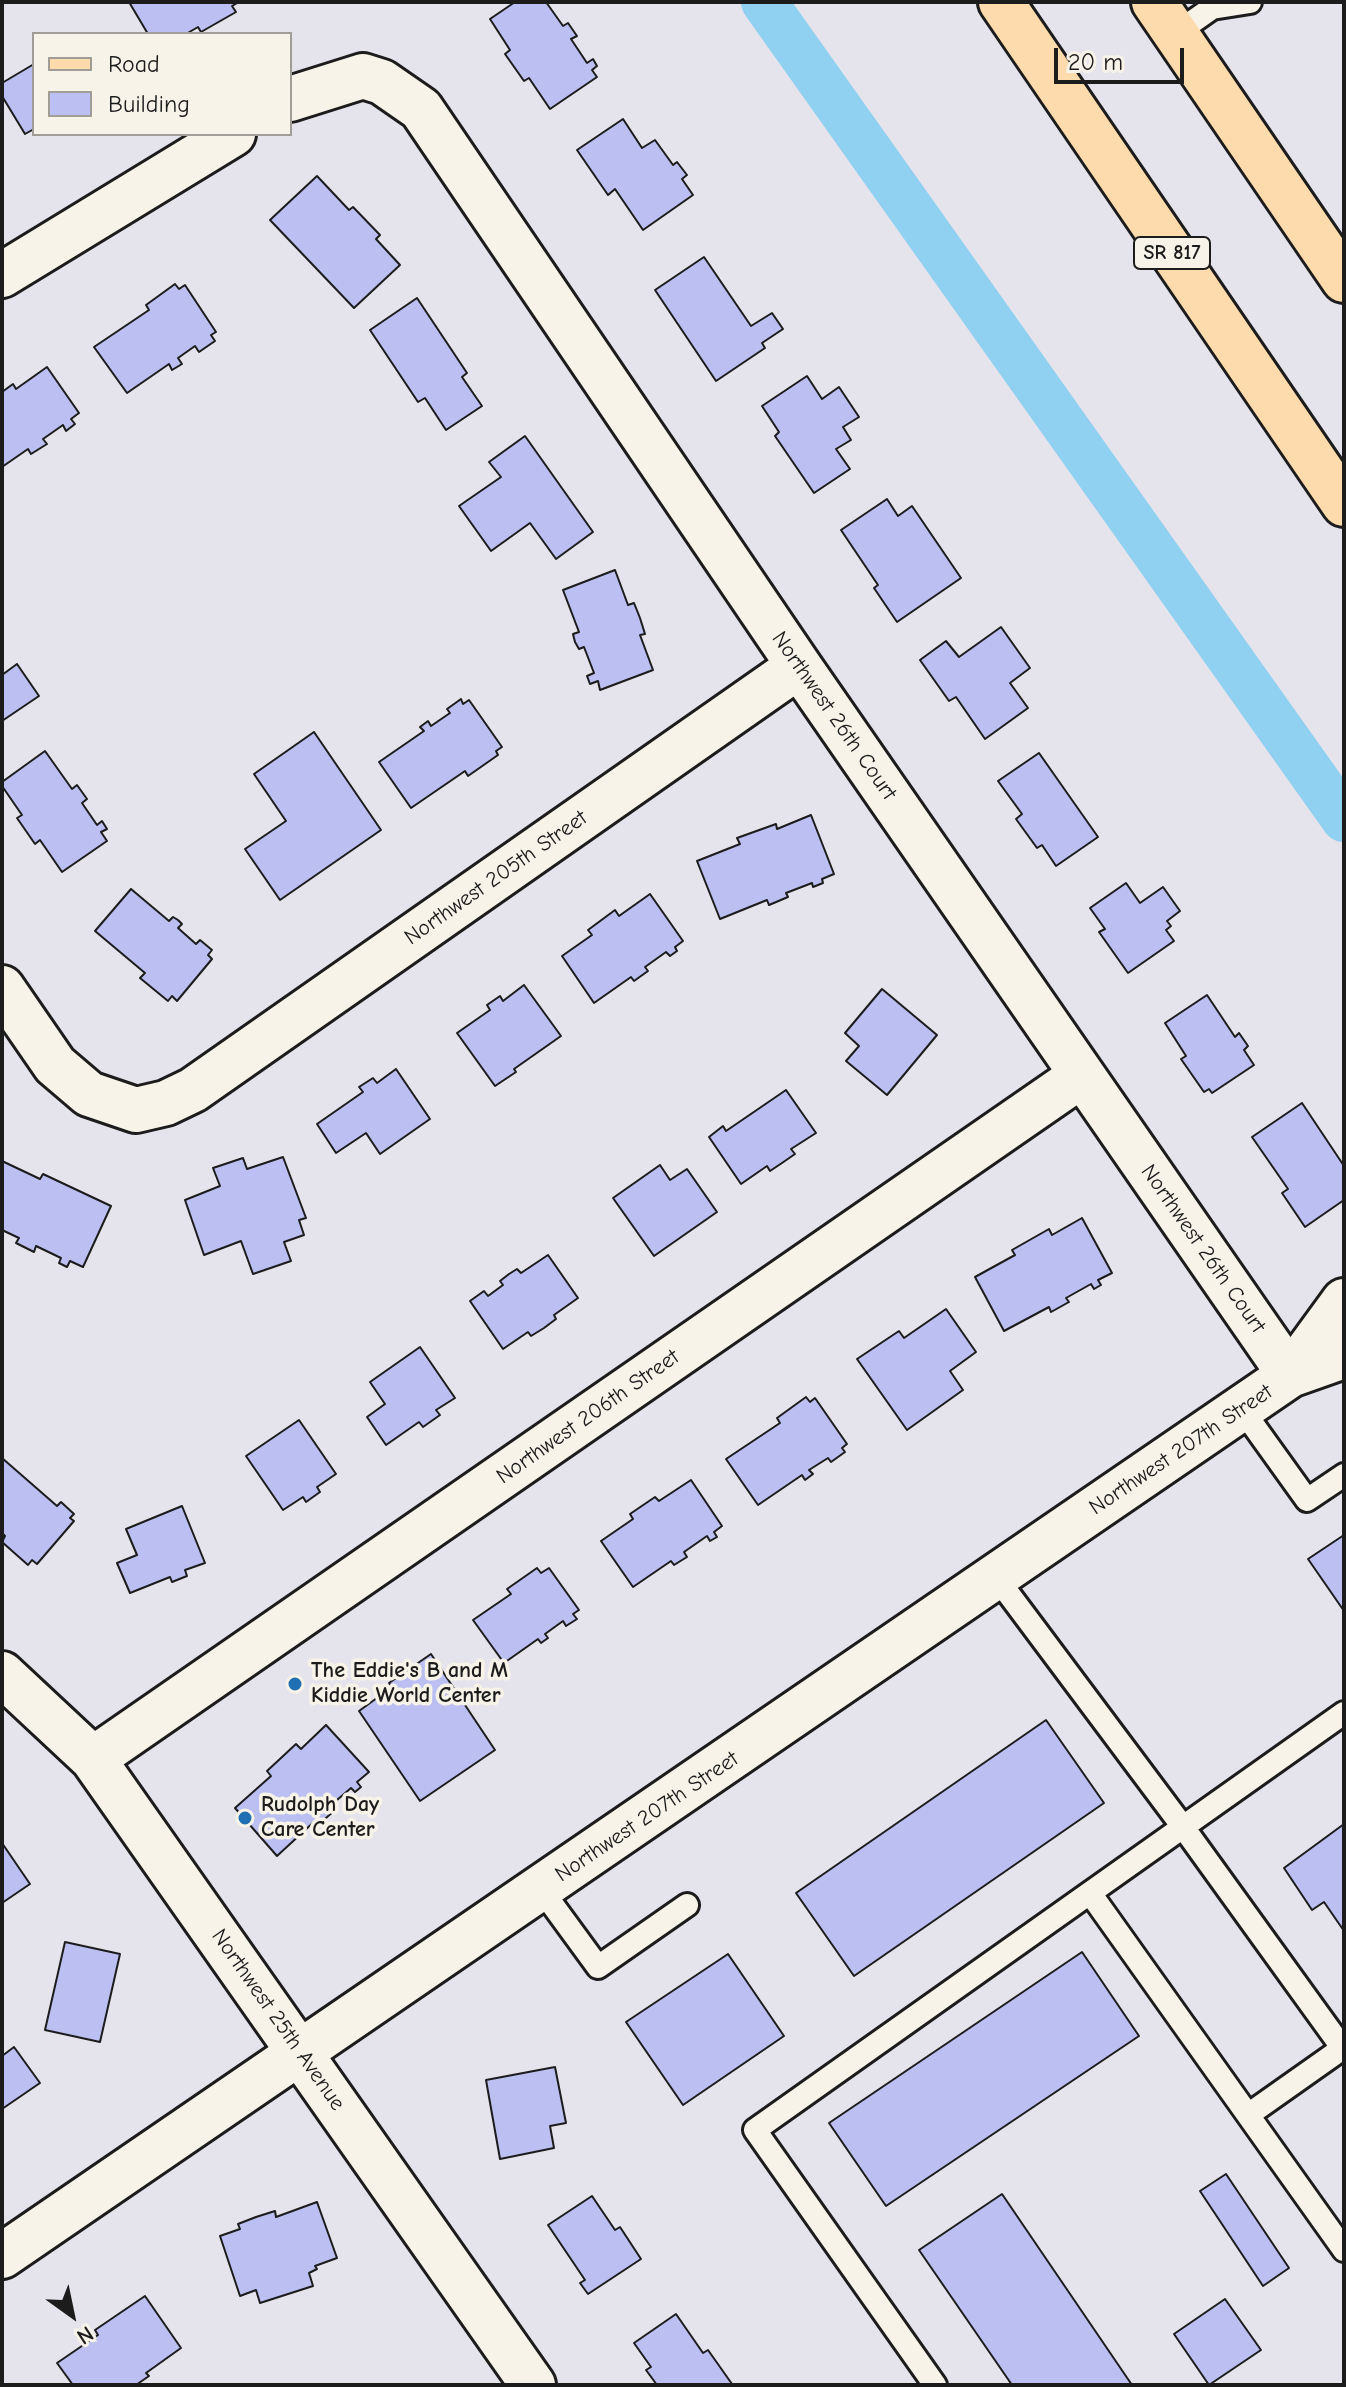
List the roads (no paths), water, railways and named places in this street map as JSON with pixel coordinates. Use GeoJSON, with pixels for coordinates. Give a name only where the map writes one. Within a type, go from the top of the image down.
{"type":"FeatureCollection","features":[{"type":"Feature","properties":{"kind":"main road","name":"SR 817"},"geometry":{"type":"LineString","coordinates":[[1001,2],[1344,504]]}},
{"type":"Feature","properties":{"kind":"main road"},"geometry":{"type":"LineString","coordinates":[[1164,18],[1344,280]]}},
{"type":"Feature","properties":{"kind":"street","name":"Northwest 26th Court"},"geometry":{"type":"LineString","coordinates":[[292,98],[363,76],[382,82],[421,109],[799,666],[1290,1375]]}},
{"type":"Feature","properties":{"kind":"street"},"geometry":{"type":"LineString","coordinates":[[2,275],[230,136]]}},
{"type":"Feature","properties":{"kind":"street","name":"Northwest 205th Street"},"geometry":{"type":"LineString","coordinates":[[2,988],[55,1065],[89,1094],[136,1110],[166,1103],[193,1090],[799,666]]}},
{"type":"Feature","properties":{"kind":"street","name":"Northwest 206th Street"},"geometry":{"type":"LineString","coordinates":[[93,1759],[1082,1075]]}},
{"type":"Feature","properties":{"kind":"street","name":"Northwest 207th Street"},"geometry":{"type":"LineString","coordinates":[[1290,1375],[1344,1301]]}},
{"type":"Feature","properties":{"kind":"street","name":"Northwest 207th Street"},"geometry":{"type":"LineString","coordinates":[[2,2256],[1290,1375],[1344,1356]]}},
{"type":"Feature","properties":{"kind":"street","name":"Northwest 25th Avenue"},"geometry":{"type":"LineString","coordinates":[[2,1674],[93,1759],[533,2385]]}},
{"type":"Feature","properties":{"kind":"lane"},"geometry":{"type":"LineString","coordinates":[[1164,18],[1213,5],[1250,2]]}},
{"type":"Feature","properties":{"kind":"lane"},"geometry":{"type":"LineString","coordinates":[[1241,1408],[1307,1500],[1344,1475]]}},
{"type":"Feature","properties":{"kind":"lane"},"geometry":{"type":"LineString","coordinates":[[996,1577],[1183,1827],[1343,2049],[1248,2115]]}},
{"type":"Feature","properties":{"kind":"lane"},"geometry":{"type":"LineString","coordinates":[[935,2385],[755,2130],[1344,1713]]}},
{"type":"Feature","properties":{"kind":"lane"},"geometry":{"type":"LineString","coordinates":[[541,1889],[598,1967],[687,1905]]}},
{"type":"Feature","properties":{"kind":"lane"},"geometry":{"type":"LineString","coordinates":[[1090,1893],[1344,2250]]}},
{"type":"Feature","properties":{"kind":"waterway"},"geometry":{"type":"LineString","coordinates":[[764,2],[1344,819]]}},
{"type":"Feature","properties":{"kind":"place","name":"The Eddie's B and M Kiddie World Center"},"geometry":{"type":"Point","coordinates":[295,1684]}},
{"type":"Feature","properties":{"kind":"place","name":"Rudolph Day Care Center"},"geometry":{"type":"Point","coordinates":[245,1818]}}]}
